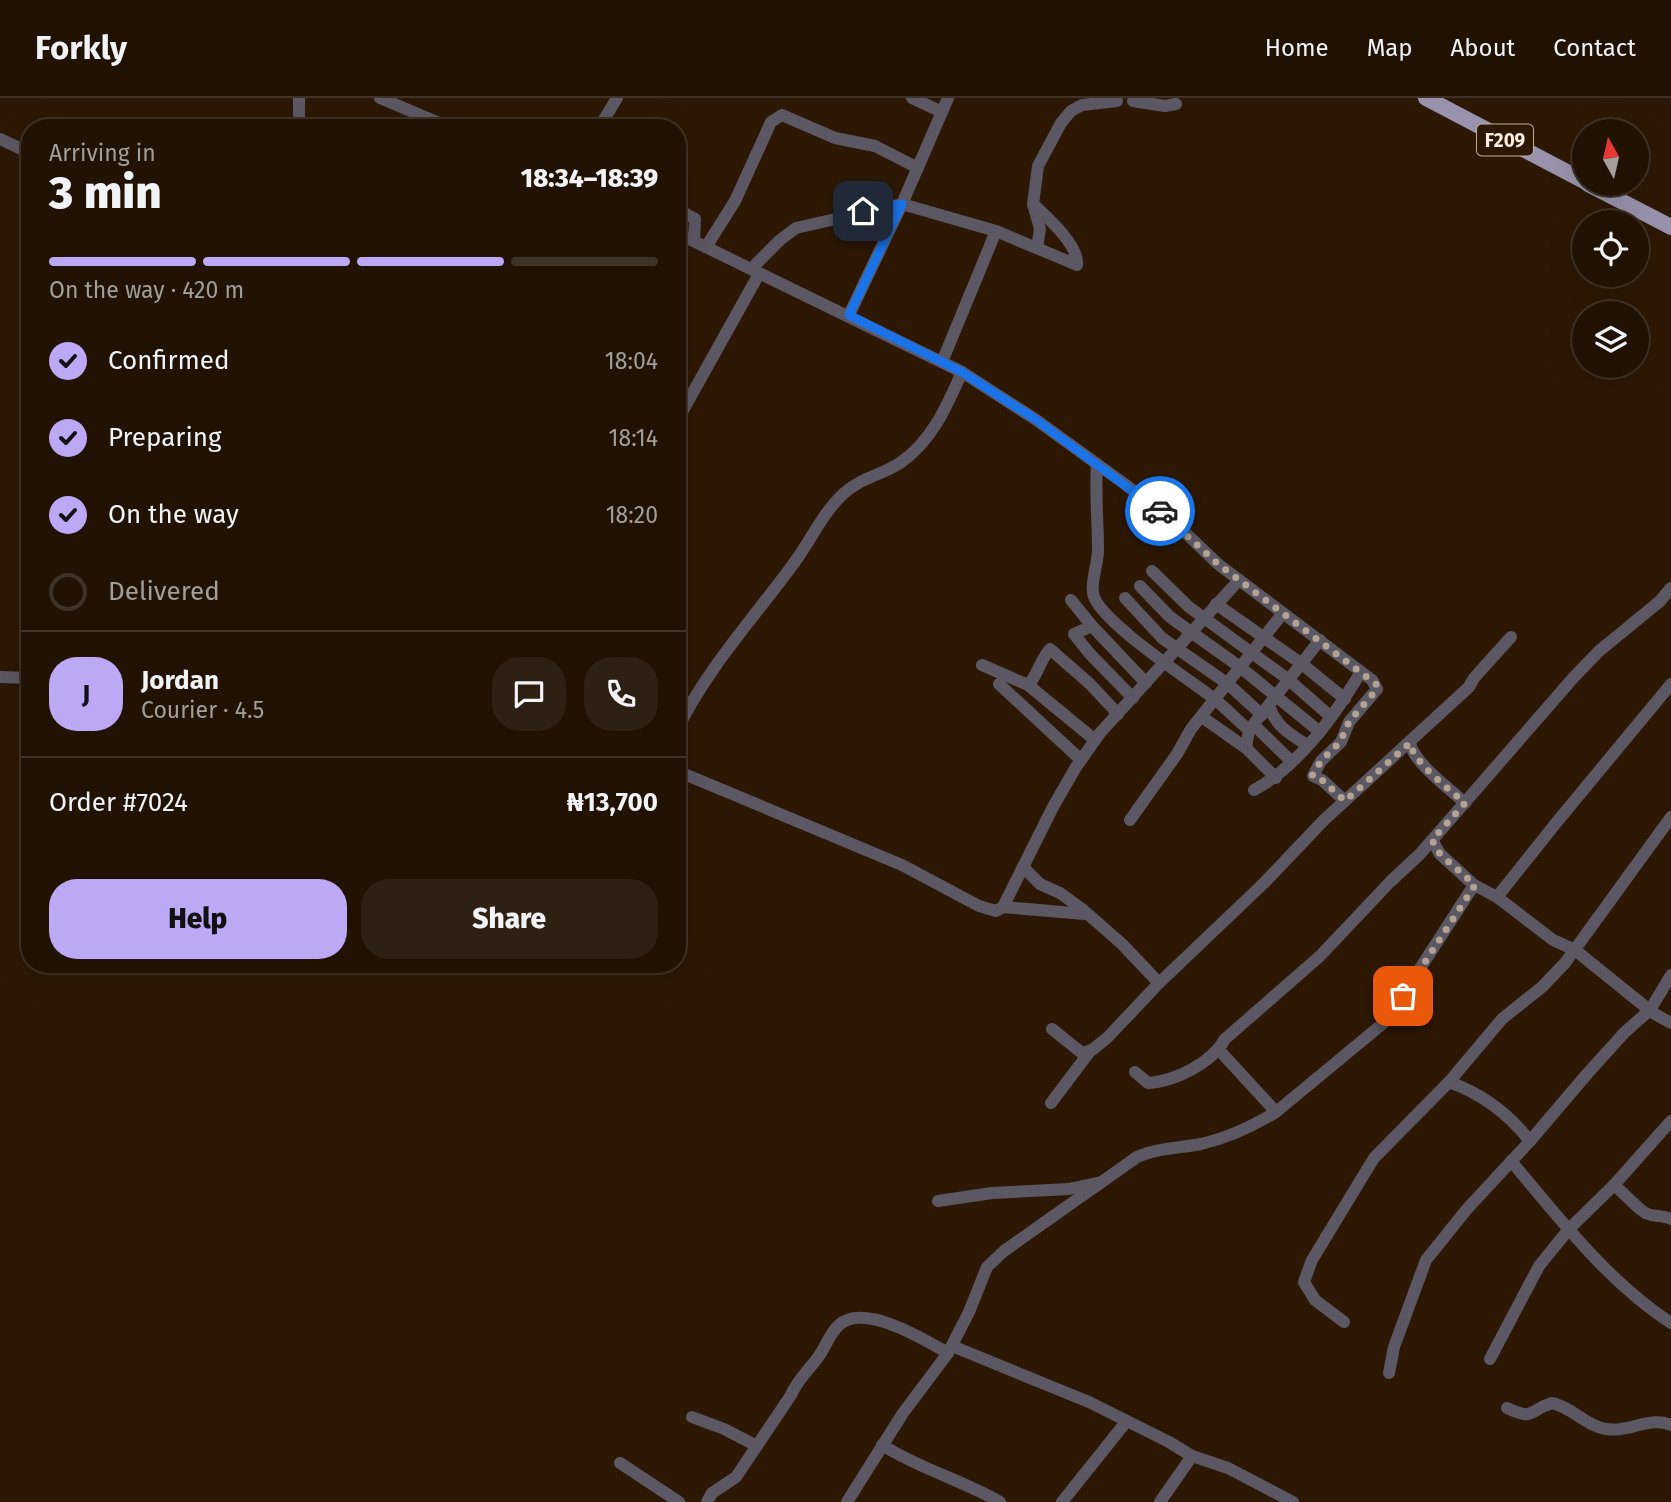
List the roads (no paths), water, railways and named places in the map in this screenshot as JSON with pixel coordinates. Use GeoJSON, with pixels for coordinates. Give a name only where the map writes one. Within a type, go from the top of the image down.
{"type":"FeatureCollection","features":[{"type":"Feature","properties":{"kind":"main road","name":"F209"},"geometry":{"type":"LineString","coordinates":[[1426,98],[1572,175]]}},
{"type":"Feature","properties":{"kind":"main road"},"geometry":{"type":"LineString","coordinates":[[1611,196],[1671,228]]}},
{"type":"Feature","properties":{"kind":"street"},"geometry":{"type":"LineString","coordinates":[[299,98],[299,119]]}},
{"type":"Feature","properties":{"kind":"street"},"geometry":{"type":"LineString","coordinates":[[380,98],[430,119]]}},
{"type":"Feature","properties":{"kind":"street"},"geometry":{"type":"LineString","coordinates":[[605,119],[617,98]]}},
{"type":"Feature","properties":{"kind":"street"},"geometry":{"type":"LineString","coordinates":[[912,98],[942,112]]}},
{"type":"Feature","properties":{"kind":"street"},"geometry":{"type":"LineString","coordinates":[[849,315],[902,204],[948,98]]}},
{"type":"Feature","properties":{"kind":"street"},"geometry":{"type":"LineString","coordinates":[[1037,248],[1040,229],[1033,204],[1038,166],[1061,123],[1071,111],[1082,105],[1113,100],[1136,99],[1165,106],[1176,104]]}},
{"type":"Feature","properties":{"kind":"street"},"geometry":{"type":"LineString","coordinates":[[700,244],[736,201],[771,122],[782,115],[835,138],[874,146],[918,167]]}},
{"type":"Feature","properties":{"kind":"street"},"geometry":{"type":"LineString","coordinates":[[0,139],[21,149]]}},
{"type":"Feature","properties":{"kind":"street"},"geometry":{"type":"LineString","coordinates":[[686,404],[755,271],[780,240],[796,228],[902,204],[996,231],[1077,265],[1078,258],[1059,229],[1033,204]]}},
{"type":"Feature","properties":{"kind":"street"},"geometry":{"type":"LineString","coordinates":[[686,214],[695,219],[700,244]]}},
{"type":"Feature","properties":{"kind":"street"},"geometry":{"type":"LineString","coordinates":[[942,362],[996,231]]}},
{"type":"Feature","properties":{"kind":"street"},"geometry":{"type":"LineString","coordinates":[[686,237],[962,372],[1035,419],[1173,521],[1198,547],[1239,580],[1372,680],[1377,689],[1349,722],[1340,742],[1321,761],[1312,776],[1322,780],[1345,801]]}},
{"type":"Feature","properties":{"kind":"street"},"geometry":{"type":"LineString","coordinates":[[686,710],[715,667],[794,563],[825,513],[845,492],[866,478],[899,464],[920,444],[936,426],[962,372]]}},
{"type":"Feature","properties":{"kind":"street"},"geometry":{"type":"LineString","coordinates":[[1097,464],[1098,553],[1093,594],[1097,602],[1123,630],[1158,660],[1166,662],[1216,700],[1320,732]]}},
{"type":"Feature","properties":{"kind":"street"},"geometry":{"type":"LineString","coordinates":[[1152,571],[1189,607],[1289,680],[1331,717]]}},
{"type":"Feature","properties":{"kind":"street"},"geometry":{"type":"LineString","coordinates":[[1003,907],[1053,807],[1095,740],[1239,580]]}},
{"type":"Feature","properties":{"kind":"street"},"geometry":{"type":"LineString","coordinates":[[1140,586],[1170,617],[1240,667],[1262,714],[1292,761]]}},
{"type":"Feature","properties":{"kind":"street"},"geometry":{"type":"LineString","coordinates":[[1135,1072],[1148,1083],[1176,1078],[1219,1050],[1224,1039],[1320,956],[1432,840],[1574,677],[1600,651],[1659,602],[1671,588]]}},
{"type":"Feature","properties":{"kind":"street"},"geometry":{"type":"LineString","coordinates":[[1125,598],[1147,623],[1176,649],[1228,684],[1262,714],[1307,745]]}},
{"type":"Feature","properties":{"kind":"street"},"geometry":{"type":"LineString","coordinates":[[1071,600],[1146,684]]}},
{"type":"Feature","properties":{"kind":"street"},"geometry":{"type":"LineString","coordinates":[[1216,604],[1302,664],[1345,699]]}},
{"type":"Feature","properties":{"kind":"street"},"geometry":{"type":"LineString","coordinates":[[1130,820],[1202,717],[1283,612]]}},
{"type":"Feature","properties":{"kind":"street"},"geometry":{"type":"LineString","coordinates":[[1092,626],[1074,634],[1133,698]]}},
{"type":"Feature","properties":{"kind":"street"},"geometry":{"type":"LineString","coordinates":[[1051,1102],[1092,1050],[1107,1038],[1158,983],[1264,883],[1345,801],[1469,687],[1511,637]]}},
{"type":"Feature","properties":{"kind":"street"},"geometry":{"type":"LineString","coordinates":[[1245,748],[1262,714],[1320,640]]}},
{"type":"Feature","properties":{"kind":"street"},"geometry":{"type":"LineString","coordinates":[[1028,685],[1033,681],[1041,659],[1050,649],[1090,684],[1118,714]]}},
{"type":"Feature","properties":{"kind":"street"},"geometry":{"type":"LineString","coordinates":[[982,666],[1028,685],[1095,740]]}},
{"type":"Feature","properties":{"kind":"street"},"geometry":{"type":"LineString","coordinates":[[1254,790],[1276,778],[1320,732],[1361,672]]}},
{"type":"Feature","properties":{"kind":"street"},"geometry":{"type":"LineString","coordinates":[[0,677],[21,678]]}},
{"type":"Feature","properties":{"kind":"street"},"geometry":{"type":"LineString","coordinates":[[999,684],[1081,760]]}},
{"type":"Feature","properties":{"kind":"street"},"geometry":{"type":"LineString","coordinates":[[1497,897],[1671,684]]}},
{"type":"Feature","properties":{"kind":"street"},"geometry":{"type":"LineString","coordinates":[[1234,738],[1262,714]]}},
{"type":"Feature","properties":{"kind":"street"},"geometry":{"type":"LineString","coordinates":[[1202,717],[1234,738],[1276,778]]}},
{"type":"Feature","properties":{"kind":"street"},"geometry":{"type":"LineString","coordinates":[[1410,743],[1410,748],[1419,759],[1465,803]]}},
{"type":"Feature","properties":{"kind":"street"},"geometry":{"type":"LineString","coordinates":[[686,775],[902,865],[989,910],[1003,907],[1085,914]]}},
{"type":"Feature","properties":{"kind":"street"},"geometry":{"type":"LineString","coordinates":[[1344,1322],[1315,1300],[1304,1282],[1312,1260],[1374,1158],[1449,1082],[1502,1019],[1542,987],[1575,950],[1671,817]]}},
{"type":"Feature","properties":{"kind":"street"},"geometry":{"type":"LineString","coordinates":[[1432,840],[1440,854],[1475,885],[1497,897],[1553,940],[1575,950],[1650,1010],[1671,1023]]}},
{"type":"Feature","properties":{"kind":"street"},"geometry":{"type":"LineString","coordinates":[[1024,868],[1040,884],[1060,893],[1082,909],[1122,944],[1158,983]]}},
{"type":"Feature","properties":{"kind":"street"},"geometry":{"type":"LineString","coordinates":[[847,1502],[903,1413],[950,1350],[987,1267],[1004,1251],[1144,1154],[1203,1143],[1259,1122],[1276,1112],[1386,1021],[1475,885]]}},
{"type":"Feature","properties":{"kind":"street"},"geometry":{"type":"LineString","coordinates":[[1389,1373],[1394,1347],[1426,1260],[1467,1209],[1606,1053],[1650,1010],[1671,975]]}},
{"type":"Feature","properties":{"kind":"street"},"geometry":{"type":"LineString","coordinates":[[1052,1029],[1082,1053],[1092,1050]]}},
{"type":"Feature","properties":{"kind":"street"},"geometry":{"type":"LineString","coordinates":[[1219,1050],[1276,1112]]}},
{"type":"Feature","properties":{"kind":"street"},"geometry":{"type":"LineString","coordinates":[[1449,1082],[1472,1090],[1489,1101],[1530,1141]]}},
{"type":"Feature","properties":{"kind":"street"},"geometry":{"type":"LineString","coordinates":[[1490,1359],[1539,1266],[1569,1229],[1614,1185],[1671,1121]]}},
{"type":"Feature","properties":{"kind":"street"},"geometry":{"type":"LineString","coordinates":[[1511,1161],[1569,1229],[1632,1293],[1671,1323]]}},
{"type":"Feature","properties":{"kind":"street"},"geometry":{"type":"LineString","coordinates":[[938,1201],[992,1193],[1069,1189],[1104,1181]]}},
{"type":"Feature","properties":{"kind":"street"},"geometry":{"type":"LineString","coordinates":[[1614,1185],[1644,1212],[1671,1219]]}},
{"type":"Feature","properties":{"kind":"street"},"geometry":{"type":"LineString","coordinates":[[707,1502],[712,1493],[736,1477],[791,1395],[797,1380],[817,1358],[832,1334],[848,1319],[856,1317],[870,1318],[893,1326],[1089,1402],[1192,1456],[1228,1468],[1293,1502]]}},
{"type":"Feature","properties":{"kind":"street"},"geometry":{"type":"LineString","coordinates":[[1507,1408],[1523,1415],[1532,1415],[1552,1403],[1562,1405],[1605,1429],[1619,1430],[1655,1421],[1671,1425]]}},
{"type":"Feature","properties":{"kind":"street"},"geometry":{"type":"LineString","coordinates":[[692,1417],[757,1446]]}},
{"type":"Feature","properties":{"kind":"street"},"geometry":{"type":"LineString","coordinates":[[1062,1502],[1126,1422]]}},
{"type":"Feature","properties":{"kind":"street"},"geometry":{"type":"LineString","coordinates":[[882,1446],[916,1465],[977,1489],[1000,1502]]}},
{"type":"Feature","properties":{"kind":"street"},"geometry":{"type":"LineString","coordinates":[[1160,1502],[1192,1456]]}},
{"type":"Feature","properties":{"kind":"street"},"geometry":{"type":"LineString","coordinates":[[620,1463],[679,1502]]}}]}
